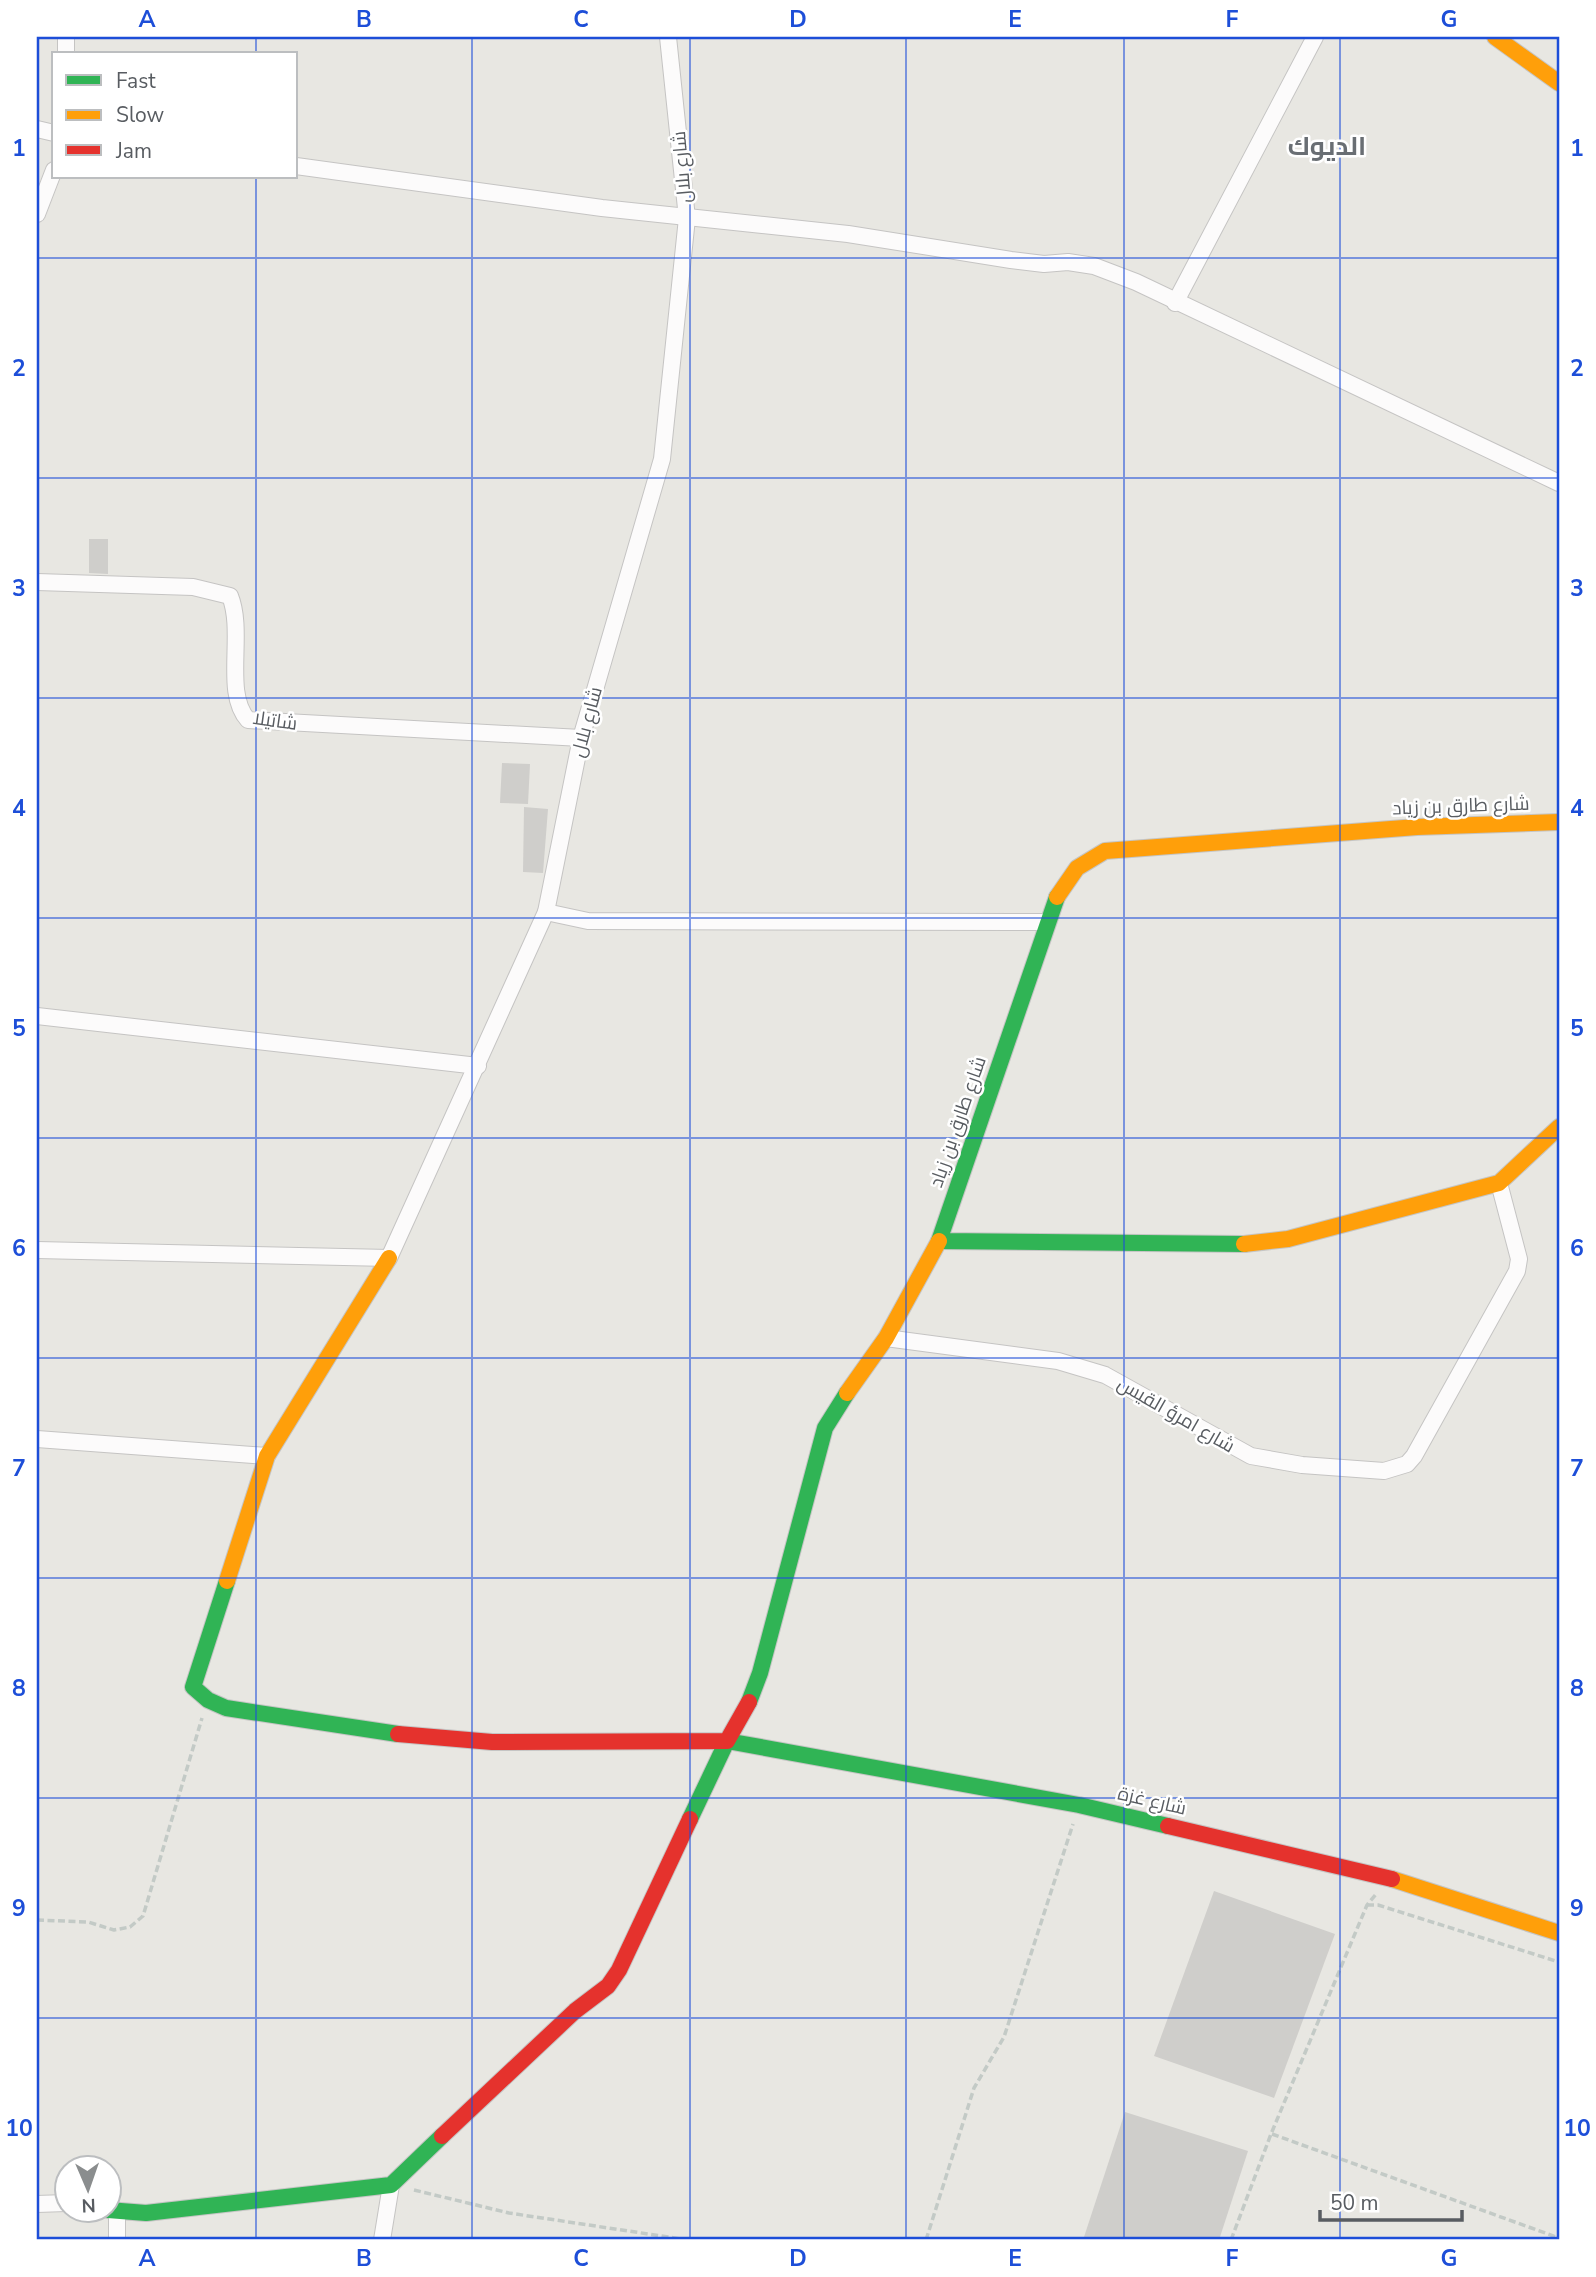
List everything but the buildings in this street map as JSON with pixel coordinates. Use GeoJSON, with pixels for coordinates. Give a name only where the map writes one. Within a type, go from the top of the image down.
{"type":"FeatureCollection","features":[{"type":"Feature","properties":{"kind":"street","name":"شارع بلال"},"geometry":{"type":"LineString","coordinates":[[389,1258],[546,912],[581,738],[662,460],[687,218],[668,37]]}},
{"type":"Feature","properties":{"kind":"street"},"geometry":{"type":"LineString","coordinates":[[1175,303],[1315,37]]}},
{"type":"Feature","properties":{"kind":"street"},"geometry":{"type":"LineString","coordinates":[[1495,37],[1559,83]]}},
{"type":"Feature","properties":{"kind":"street"},"geometry":{"type":"LineString","coordinates":[[298,166],[687,218],[789,226],[1011,260],[1094,266],[1136,282],[1175,303],[1559,483]]}},
{"type":"Feature","properties":{"kind":"street"},"geometry":{"type":"LineString","coordinates":[[37,214],[52,175]]}},
{"type":"Feature","properties":{"kind":"street","name":"شاتيلا"},"geometry":{"type":"LineString","coordinates":[[37,582],[193,587],[230,596],[237,626],[237,699],[241,712],[248,720],[581,738]]}},
{"type":"Feature","properties":{"kind":"street","name":"شارع طارق بن زياد"},"geometry":{"type":"LineString","coordinates":[[391,2185],[575,2011],[608,1986],[619,1970],[727,1741],[748,1705],[760,1672],[825,1427],[857,1376],[886,1338],[939,1241],[1048,922],[1068,877],[1085,859],[1105,851],[1417,827],[1559,822]]}},
{"type":"Feature","properties":{"kind":"street"},"geometry":{"type":"LineString","coordinates":[[546,912],[588,921],[771,924],[1048,922]]}},
{"type":"Feature","properties":{"kind":"street"},"geometry":{"type":"LineString","coordinates":[[37,1016],[478,1066]]}},
{"type":"Feature","properties":{"kind":"street"},"geometry":{"type":"LineString","coordinates":[[939,1241],[1080,1245],[1264,1242],[1310,1234],[1499,1183],[1559,1127]]}},
{"type":"Feature","properties":{"kind":"street","name":"شارع امرؤ القيس"},"geometry":{"type":"LineString","coordinates":[[886,1338],[1046,1359],[1105,1375],[1251,1456],[1302,1465],[1395,1469],[1414,1456],[1517,1271],[1519,1259],[1499,1183]]}},
{"type":"Feature","properties":{"kind":"street"},"geometry":{"type":"LineString","coordinates":[[37,1250],[389,1258]]}},
{"type":"Feature","properties":{"kind":"street"},"geometry":{"type":"LineString","coordinates":[[208,1700],[194,1687],[267,1455],[389,1258]]}},
{"type":"Feature","properties":{"kind":"street"},"geometry":{"type":"LineString","coordinates":[[37,1439],[267,1455]]}},
{"type":"Feature","properties":{"kind":"street","name":"شارع غزة"},"geometry":{"type":"LineString","coordinates":[[208,1700],[247,1712],[358,1730],[492,1742],[727,1741],[1079,1805],[1390,1878],[1559,1933]]}},
{"type":"Feature","properties":{"kind":"street"},"geometry":{"type":"LineString","coordinates":[[122,2211],[215,2207],[391,2185],[382,2240]]}},
{"type":"Feature","properties":{"kind":"path"},"geometry":{"type":"LineString","coordinates":[[37,1920],[88,1922],[114,1930],[130,1927],[143,1916],[208,1700]]}},
{"type":"Feature","properties":{"kind":"path"},"geometry":{"type":"LineString","coordinates":[[926,2240],[974,2088],[1004,2037],[1079,1805]]}},
{"type":"Feature","properties":{"kind":"path"},"geometry":{"type":"LineString","coordinates":[[1231,2240],[1271,2134],[1367,1905],[1390,1878]]}},
{"type":"Feature","properties":{"kind":"path"},"geometry":{"type":"LineString","coordinates":[[1367,1905],[1378,1905],[1559,1962]]}},
{"type":"Feature","properties":{"kind":"path"},"geometry":{"type":"LineString","coordinates":[[1271,2134],[1559,2238]]}},
{"type":"Feature","properties":{"kind":"path"},"geometry":{"type":"LineString","coordinates":[[391,2185],[509,2213],[688,2240]]}},
{"type":"Feature","properties":{"kind":"traffic: fast"},"geometry":{"type":"LineString","coordinates":[[1057,897],[939,1241],[1244,1244]]}},
{"type":"Feature","properties":{"kind":"traffic: fast"},"geometry":{"type":"LineString","coordinates":[[749,1702],[760,1673],[825,1428],[847,1393]]}},
{"type":"Feature","properties":{"kind":"traffic: fast"},"geometry":{"type":"LineString","coordinates":[[227,1581],[193,1687],[208,1700],[226,1708],[398,1734]]}},
{"type":"Feature","properties":{"kind":"traffic: fast"},"geometry":{"type":"LineString","coordinates":[[690,1819],[727,1741],[1079,1805],[1168,1826]]}},
{"type":"Feature","properties":{"kind":"traffic: fast"},"geometry":{"type":"LineString","coordinates":[[122,2211],[146,2213],[391,2185],[442,2136]]}},
{"type":"Feature","properties":{"kind":"traffic: slow"},"geometry":{"type":"LineString","coordinates":[[1495,37],[1559,83]]}},
{"type":"Feature","properties":{"kind":"traffic: slow"},"geometry":{"type":"LineString","coordinates":[[1057,897],[1077,868],[1105,851],[1417,827],[1559,822]]}},
{"type":"Feature","properties":{"kind":"traffic: slow"},"geometry":{"type":"LineString","coordinates":[[1244,1244],[1288,1239],[1499,1183],[1559,1127]]}},
{"type":"Feature","properties":{"kind":"traffic: slow"},"geometry":{"type":"LineString","coordinates":[[847,1393],[886,1338],[939,1241]]}},
{"type":"Feature","properties":{"kind":"traffic: slow"},"geometry":{"type":"LineString","coordinates":[[227,1581],[267,1456],[389,1258]]}},
{"type":"Feature","properties":{"kind":"traffic: slow"},"geometry":{"type":"LineString","coordinates":[[1392,1879],[1559,1933]]}},
{"type":"Feature","properties":{"kind":"traffic: jam"},"geometry":{"type":"LineString","coordinates":[[398,1734],[492,1742],[727,1741],[749,1702]]}},
{"type":"Feature","properties":{"kind":"traffic: jam"},"geometry":{"type":"LineString","coordinates":[[442,2136],[575,2011],[608,1986],[619,1970],[690,1819]]}},
{"type":"Feature","properties":{"kind":"traffic: jam"},"geometry":{"type":"LineString","coordinates":[[1168,1826],[1392,1879]]}},
{"type":"Feature","properties":{"kind":"district","name":"الديوك"},"geometry":{"type":"Point","coordinates":[1327,146]}}]}
